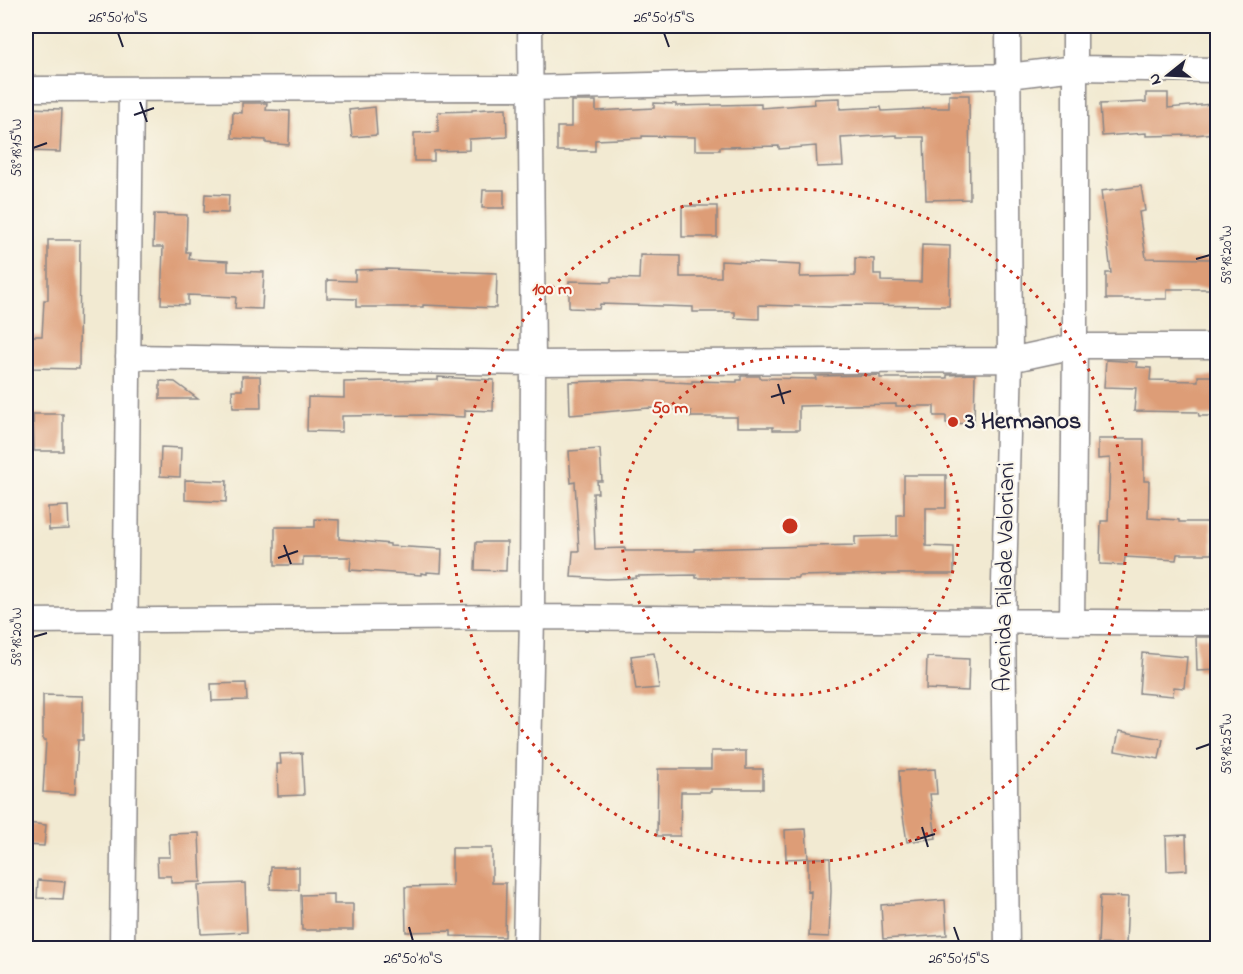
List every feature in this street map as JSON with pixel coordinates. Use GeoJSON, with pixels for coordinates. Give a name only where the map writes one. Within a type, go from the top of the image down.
{"type":"FeatureCollection","features":[{"type":"Feature","properties":{"kind":"street"},"geometry":{"type":"LineString","coordinates":[[525,948],[532,617],[533,363],[530,26]]}},
{"type":"Feature","properties":{"kind":"street","name":"Avenida Pilade Valoriani"},"geometry":{"type":"LineString","coordinates":[[1007,948],[1003,620],[1010,360],[1008,26]]}},
{"type":"Feature","properties":{"kind":"street"},"geometry":{"type":"LineString","coordinates":[[1072,621],[1075,26]]}},
{"type":"Feature","properties":{"kind":"street"},"geometry":{"type":"LineString","coordinates":[[26,89],[529,88],[1008,76],[1075,68],[1218,70]]}},
{"type":"Feature","properties":{"kind":"street"},"geometry":{"type":"LineString","coordinates":[[122,948],[131,89]]}},
{"type":"Feature","properties":{"kind":"street"},"geometry":{"type":"LineString","coordinates":[[128,357],[533,363],[1010,360],[1075,346],[1218,345]]}},
{"type":"Feature","properties":{"kind":"street"},"geometry":{"type":"LineString","coordinates":[[26,621],[532,617],[1218,623]]}},
{"type":"Feature","properties":{"kind":"building"},"geometry":{"type":"Polygon","coordinates":[[[1146,93],[1168,93],[1168,108],[1212,104],[1215,133],[1146,136],[1146,133],[1102,136],[1100,104],[1146,102],[1146,93]]]}},
{"type":"Feature","properties":{"kind":"building"},"geometry":{"type":"Polygon","coordinates":[[[949,95],[969,95],[970,199],[926,200],[924,137],[897,137],[897,135],[841,138],[843,166],[817,167],[816,146],[779,149],[779,146],[720,147],[720,150],[695,150],[695,137],[642,136],[642,138],[595,140],[595,151],[557,151],[557,127],[571,127],[571,101],[596,101],[596,111],[654,108],[654,103],[676,104],[676,106],[761,104],[761,108],[815,104],[814,99],[840,98],[840,109],[881,107],[882,111],[949,108],[949,95]]]}},
{"type":"Feature","properties":{"kind":"building"},"geometry":{"type":"Polygon","coordinates":[[[242,103],[267,103],[266,110],[290,111],[289,145],[266,143],[266,140],[232,138],[233,112],[242,113],[242,103]]]}},
{"type":"Feature","properties":{"kind":"building"},"geometry":{"type":"Polygon","coordinates":[[[375,107],[377,135],[352,137],[349,110],[375,107]]]}},
{"type":"Feature","properties":{"kind":"building"},"geometry":{"type":"Polygon","coordinates":[[[26,108],[62,109],[60,152],[26,151],[26,108]]]}},
{"type":"Feature","properties":{"kind":"building"},"geometry":{"type":"Polygon","coordinates":[[[506,108],[507,137],[469,139],[469,150],[434,151],[434,161],[414,161],[414,133],[438,132],[438,112],[506,108]]]}},
{"type":"Feature","properties":{"kind":"building"},"geometry":{"type":"Polygon","coordinates":[[[1141,186],[1145,211],[1139,212],[1146,258],[1214,259],[1213,289],[1167,289],[1167,299],[1106,299],[1106,273],[1111,273],[1101,191],[1141,186]]]}},
{"type":"Feature","properties":{"kind":"building"},"geometry":{"type":"Polygon","coordinates":[[[483,190],[504,190],[504,208],[482,208],[483,190]]]}},
{"type":"Feature","properties":{"kind":"building"},"geometry":{"type":"Polygon","coordinates":[[[205,194],[229,195],[228,213],[204,212],[205,194]]]}},
{"type":"Feature","properties":{"kind":"building"},"geometry":{"type":"Polygon","coordinates":[[[682,206],[717,206],[717,237],[682,237],[682,206]]]}},
{"type":"Feature","properties":{"kind":"building"},"geometry":{"type":"Polygon","coordinates":[[[154,214],[187,215],[186,252],[190,252],[189,259],[228,261],[228,271],[264,272],[262,309],[235,308],[236,297],[188,295],[188,305],[161,304],[163,247],[153,247],[154,214]]]}},
{"type":"Feature","properties":{"kind":"building"},"geometry":{"type":"Polygon","coordinates":[[[48,240],[80,240],[79,369],[31,368],[32,336],[42,336],[44,300],[48,300],[48,240]]]}},
{"type":"Feature","properties":{"kind":"building"},"geometry":{"type":"Polygon","coordinates":[[[922,245],[950,246],[949,306],[759,305],[759,319],[735,318],[735,312],[693,312],[693,307],[600,304],[599,309],[569,308],[569,281],[611,282],[611,278],[639,279],[640,255],[680,256],[680,277],[721,277],[721,261],[801,265],[800,277],[855,276],[855,258],[874,259],[874,274],[881,274],[881,281],[921,282],[922,245]]]}},
{"type":"Feature","properties":{"kind":"building"},"geometry":{"type":"Polygon","coordinates":[[[355,270],[497,273],[496,308],[423,305],[423,307],[356,307],[356,299],[327,298],[327,280],[355,281],[355,270]]]}},
{"type":"Feature","properties":{"kind":"building"},"geometry":{"type":"Polygon","coordinates":[[[1106,360],[1137,362],[1136,367],[1151,368],[1150,380],[1198,381],[1198,376],[1218,376],[1218,416],[1199,416],[1198,412],[1134,411],[1136,388],[1104,387],[1106,360]]]}},
{"type":"Feature","properties":{"kind":"building"},"geometry":{"type":"Polygon","coordinates":[[[975,374],[974,424],[946,423],[946,416],[934,416],[934,406],[896,406],[896,404],[799,406],[799,430],[737,427],[737,417],[691,417],[691,411],[649,408],[570,415],[569,382],[632,380],[692,383],[692,381],[737,382],[741,380],[741,376],[816,379],[815,376],[880,375],[880,378],[947,378],[947,375],[975,374]]]}},
{"type":"Feature","properties":{"kind":"building"},"geometry":{"type":"Polygon","coordinates":[[[242,376],[260,376],[261,408],[233,408],[232,390],[242,390],[242,376]]]}},
{"type":"Feature","properties":{"kind":"building"},"geometry":{"type":"Polygon","coordinates":[[[438,377],[494,380],[493,411],[465,410],[465,417],[342,416],[342,432],[307,431],[308,397],[344,398],[344,382],[438,380],[438,377]]]}},
{"type":"Feature","properties":{"kind":"building"},"geometry":{"type":"Polygon","coordinates":[[[160,381],[175,382],[198,399],[160,399],[160,381]]]}},
{"type":"Feature","properties":{"kind":"building"},"geometry":{"type":"Polygon","coordinates":[[[33,414],[63,414],[63,451],[34,451],[33,414]]]}},
{"type":"Feature","properties":{"kind":"building"},"geometry":{"type":"Polygon","coordinates":[[[1098,439],[1144,439],[1144,481],[1149,481],[1148,518],[1179,520],[1179,522],[1211,522],[1212,554],[1177,554],[1176,560],[1125,557],[1124,565],[1100,564],[1101,521],[1108,521],[1110,458],[1098,459],[1098,439]]]}},
{"type":"Feature","properties":{"kind":"building"},"geometry":{"type":"Polygon","coordinates":[[[161,447],[181,448],[180,477],[160,476],[161,447]]]}},
{"type":"Feature","properties":{"kind":"building"},"geometry":{"type":"Polygon","coordinates":[[[600,449],[602,481],[597,481],[598,493],[593,493],[595,549],[695,551],[695,549],[855,545],[855,537],[897,536],[897,515],[904,515],[904,475],[946,475],[946,508],[926,508],[926,546],[954,547],[954,574],[798,576],[798,578],[696,578],[696,575],[607,579],[571,577],[573,551],[579,551],[575,482],[571,483],[569,451],[600,449]]]}},
{"type":"Feature","properties":{"kind":"building"},"geometry":{"type":"Polygon","coordinates":[[[185,480],[227,481],[226,502],[185,500],[185,480]]]}},
{"type":"Feature","properties":{"kind":"building"},"geometry":{"type":"Polygon","coordinates":[[[68,506],[69,529],[49,530],[48,507],[68,506]]]}},
{"type":"Feature","properties":{"kind":"building"},"geometry":{"type":"Polygon","coordinates":[[[315,519],[339,520],[339,539],[390,544],[390,546],[442,549],[441,573],[427,572],[421,575],[350,570],[351,557],[303,557],[303,565],[275,565],[275,527],[315,527],[315,519]]]}},
{"type":"Feature","properties":{"kind":"building"},"geometry":{"type":"Polygon","coordinates":[[[476,542],[507,542],[506,571],[475,570],[476,542]]]}},
{"type":"Feature","properties":{"kind":"building"},"geometry":{"type":"Polygon","coordinates":[[[1196,637],[1218,637],[1218,670],[1197,671],[1196,637]]]}},
{"type":"Feature","properties":{"kind":"building"},"geometry":{"type":"Polygon","coordinates":[[[654,653],[659,688],[636,690],[631,656],[654,653]]]}},
{"type":"Feature","properties":{"kind":"building"},"geometry":{"type":"Polygon","coordinates":[[[1142,653],[1187,657],[1184,688],[1174,687],[1173,696],[1139,693],[1142,653]]]}},
{"type":"Feature","properties":{"kind":"building"},"geometry":{"type":"Polygon","coordinates":[[[927,657],[969,659],[968,691],[926,689],[927,657]]]}},
{"type":"Feature","properties":{"kind":"building"},"geometry":{"type":"Polygon","coordinates":[[[246,683],[247,700],[212,701],[211,684],[246,683]]]}},
{"type":"Feature","properties":{"kind":"building"},"geometry":{"type":"Polygon","coordinates":[[[43,695],[83,696],[83,740],[78,740],[75,794],[43,792],[46,740],[43,740],[43,695]]]}},
{"type":"Feature","properties":{"kind":"building"},"geometry":{"type":"Polygon","coordinates":[[[1119,731],[1163,739],[1159,759],[1115,751],[1119,731]]]}},
{"type":"Feature","properties":{"kind":"building"},"geometry":{"type":"Polygon","coordinates":[[[711,751],[746,751],[746,769],[763,769],[763,789],[711,789],[711,792],[681,792],[680,836],[657,836],[658,769],[711,769],[711,751]]]}},
{"type":"Feature","properties":{"kind":"building"},"geometry":{"type":"Polygon","coordinates":[[[302,753],[304,795],[278,796],[277,764],[281,764],[280,754],[302,753]]]}},
{"type":"Feature","properties":{"kind":"building"},"geometry":{"type":"Polygon","coordinates":[[[935,769],[937,794],[930,794],[936,838],[907,842],[900,796],[899,771],[935,769]]]}},
{"type":"Feature","properties":{"kind":"building"},"geometry":{"type":"Polygon","coordinates":[[[26,823],[46,825],[44,846],[26,845],[26,823]]]}},
{"type":"Feature","properties":{"kind":"building"},"geometry":{"type":"Polygon","coordinates":[[[806,829],[808,858],[786,859],[785,830],[806,829]]]}},
{"type":"Feature","properties":{"kind":"building"},"geometry":{"type":"Polygon","coordinates":[[[199,833],[201,882],[171,883],[171,876],[158,876],[157,857],[170,857],[169,834],[199,833]]]}},
{"type":"Feature","properties":{"kind":"building"},"geometry":{"type":"Polygon","coordinates":[[[1186,835],[1187,870],[1167,871],[1166,836],[1186,835]]]}},
{"type":"Feature","properties":{"kind":"building"},"geometry":{"type":"Polygon","coordinates":[[[452,848],[492,848],[492,883],[506,883],[505,937],[451,936],[451,931],[406,932],[405,887],[452,886],[452,848]]]}},
{"type":"Feature","properties":{"kind":"building"},"geometry":{"type":"Polygon","coordinates":[[[808,858],[830,858],[829,937],[809,936],[811,891],[808,892],[808,858]]]}},
{"type":"Feature","properties":{"kind":"building"},"geometry":{"type":"Polygon","coordinates":[[[271,867],[299,867],[299,890],[270,889],[271,867]]]}},
{"type":"Feature","properties":{"kind":"building"},"geometry":{"type":"Polygon","coordinates":[[[38,880],[65,882],[63,899],[37,898],[38,880]]]}},
{"type":"Feature","properties":{"kind":"building"},"geometry":{"type":"Polygon","coordinates":[[[245,883],[247,932],[201,934],[198,885],[245,883]]]}},
{"type":"Feature","properties":{"kind":"building"},"geometry":{"type":"Polygon","coordinates":[[[334,894],[334,904],[353,904],[353,930],[302,930],[301,895],[334,894]]]}},
{"type":"Feature","properties":{"kind":"building"},"geometry":{"type":"Polygon","coordinates":[[[1100,896],[1128,897],[1126,945],[1098,944],[1100,896]]]}},
{"type":"Feature","properties":{"kind":"building"},"geometry":{"type":"Polygon","coordinates":[[[945,900],[947,935],[883,939],[881,905],[945,900]]]}},
{"type":"Feature","properties":{"kind":"place","name":"3 Hermanos"},"geometry":{"type":"Point","coordinates":[953,422]}}]}
